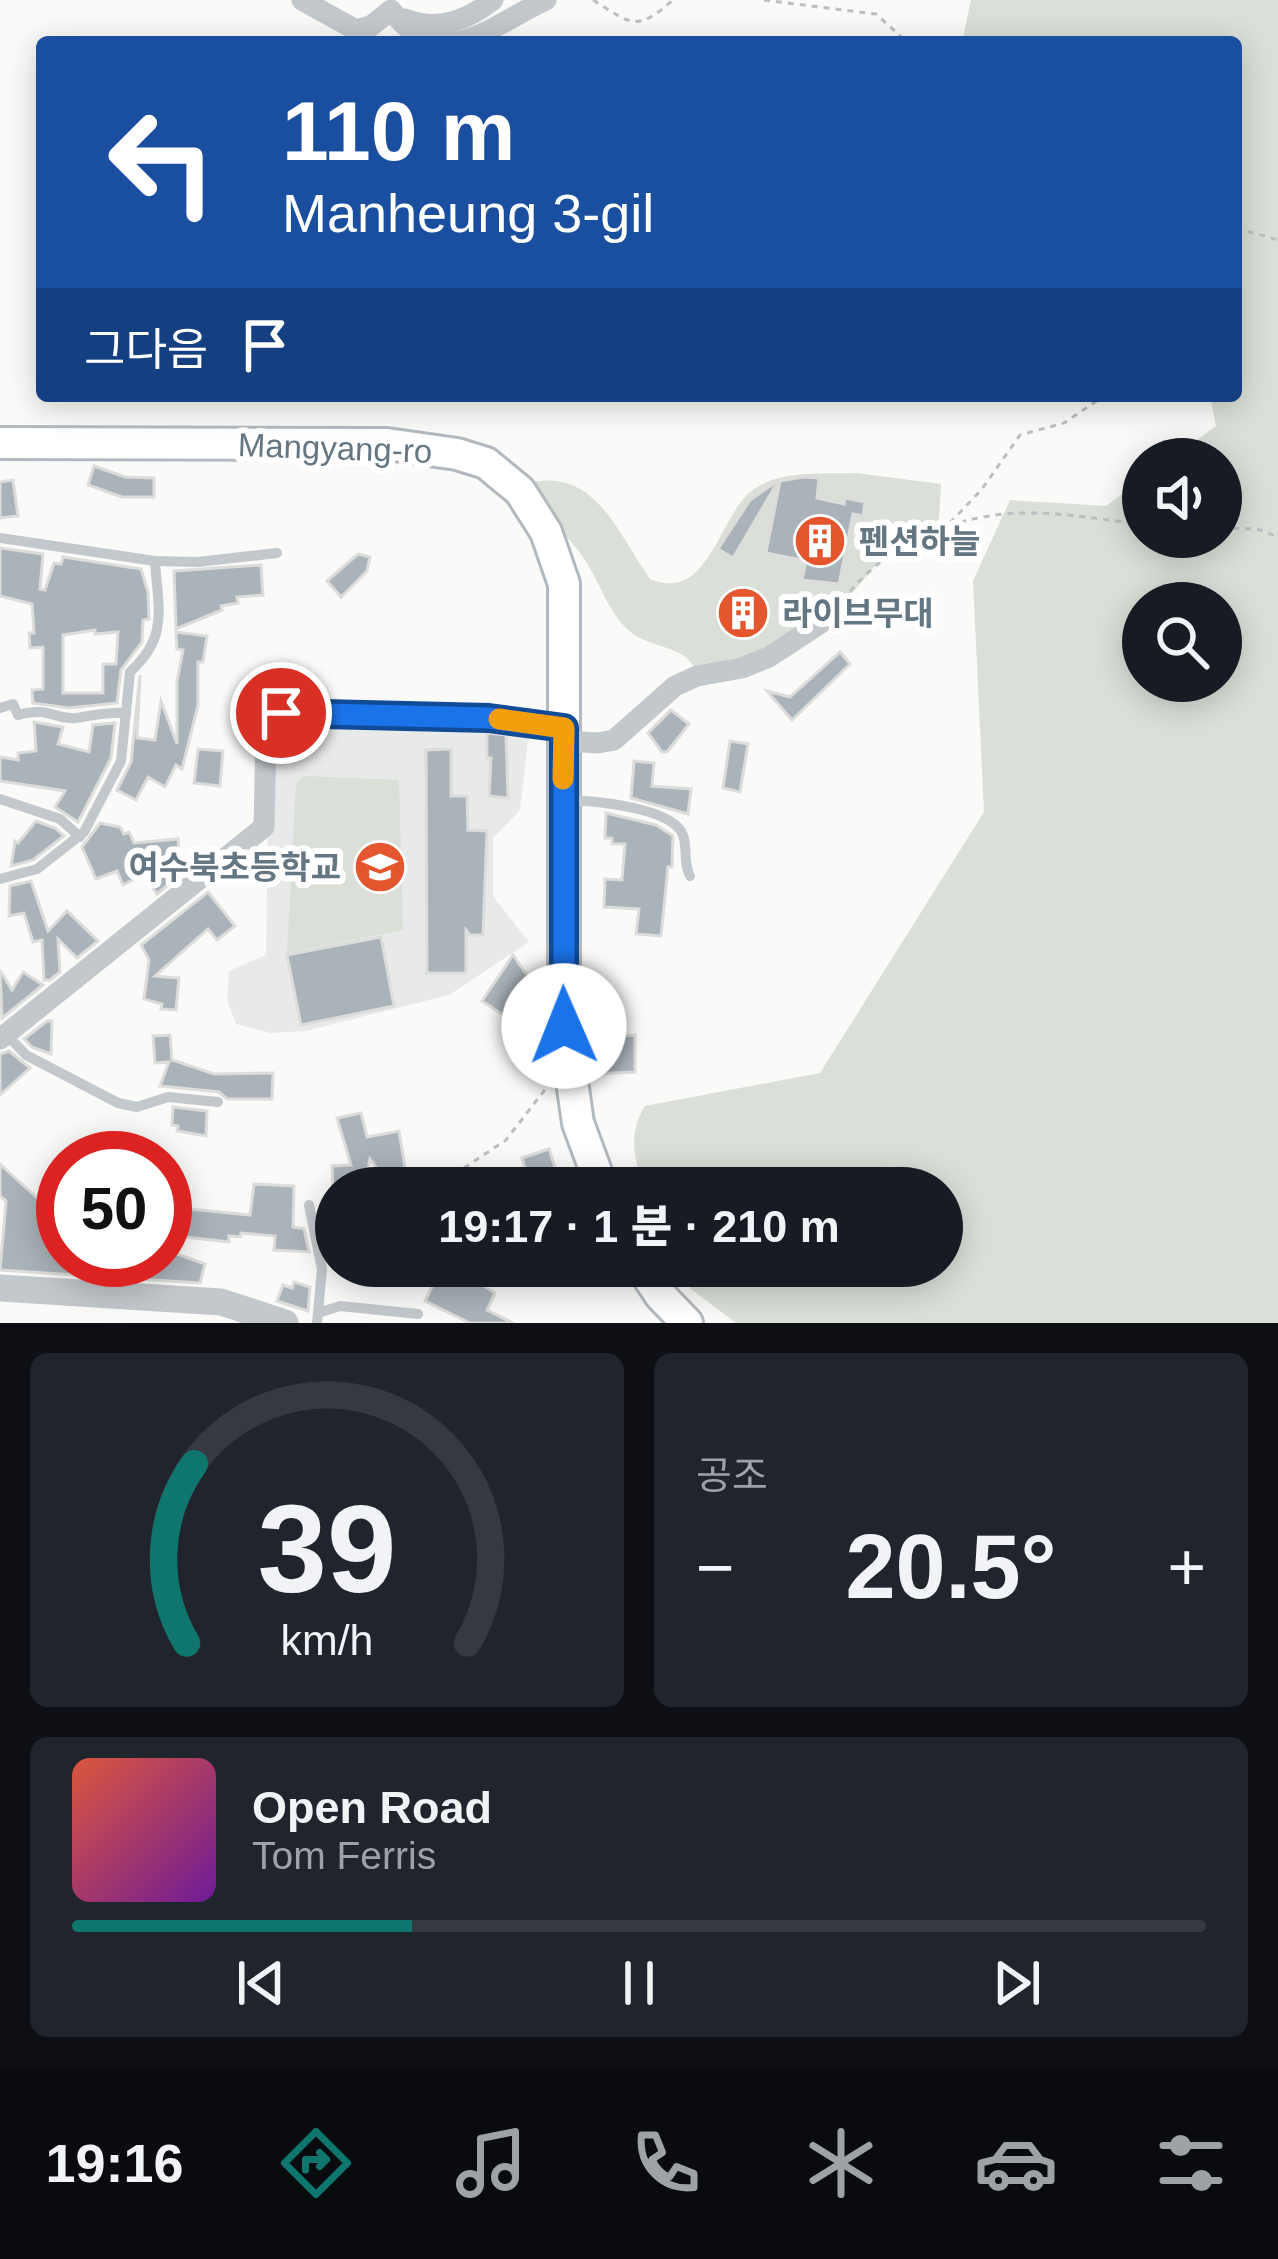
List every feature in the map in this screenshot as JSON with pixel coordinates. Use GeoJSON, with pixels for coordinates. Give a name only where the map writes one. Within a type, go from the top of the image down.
{"type":"FeatureCollection","features":[{"type":"Feature","properties":{"kind":"main road","name":"Mangyang-ro"},"geometry":{"type":"LineString","coordinates":[[0,443],[387,444],[486,463],[505,475],[526,500],[560,566],[566,605],[562,801],[567,1063],[578,1123],[594,1167]]}},
{"type":"Feature","properties":{"kind":"main road"},"geometry":{"type":"LineString","coordinates":[[655,1287],[687,1323]]}},
{"type":"Feature","properties":{"kind":"street"},"geometry":{"type":"LineString","coordinates":[[302,0],[361,30],[390,5]]}},
{"type":"Feature","properties":{"kind":"street"},"geometry":{"type":"LineString","coordinates":[[390,5],[408,21],[435,26],[459,20],[493,0]]}},
{"type":"Feature","properties":{"kind":"street"},"geometry":{"type":"LineString","coordinates":[[473,36],[489,32],[546,0]]}},
{"type":"Feature","properties":{"kind":"street"},"geometry":{"type":"LineString","coordinates":[[390,5],[410,33],[423,36]]}},
{"type":"Feature","properties":{"kind":"street"},"geometry":{"type":"LineString","coordinates":[[3,1036],[264,826],[266,731],[277,715],[489,718],[598,743],[614,740],[675,686],[769,657],[821,623]]}},
{"type":"Feature","properties":{"kind":"street"},"geometry":{"type":"LineString","coordinates":[[0,1288],[220,1302],[285,1323]]}},
{"type":"Feature","properties":{"kind":"lane"},"geometry":{"type":"LineString","coordinates":[[0,538],[154,561],[277,554]]}},
{"type":"Feature","properties":{"kind":"lane"},"geometry":{"type":"LineString","coordinates":[[0,878],[38,869],[80,837],[121,761],[130,672],[149,657],[158,631],[154,561]]}},
{"type":"Feature","properties":{"kind":"lane"},"geometry":{"type":"LineString","coordinates":[[0,708],[14,704],[18,715],[46,710],[72,718],[126,713]]}},
{"type":"Feature","properties":{"kind":"lane"},"geometry":{"type":"LineString","coordinates":[[0,800],[60,819],[80,837]]}},
{"type":"Feature","properties":{"kind":"lane"},"geometry":{"type":"LineString","coordinates":[[562,801],[608,801],[673,822],[684,836],[690,876]]}},
{"type":"Feature","properties":{"kind":"lane"},"geometry":{"type":"LineString","coordinates":[[3,1036],[26,1055],[118,1103],[137,1107],[167,1097],[218,1102]]}},
{"type":"Feature","properties":{"kind":"lane"},"geometry":{"type":"LineString","coordinates":[[309,1205],[322,1270],[318,1318],[348,1306],[418,1313]]}},
{"type":"Feature","properties":{"kind":"path"},"geometry":{"type":"LineString","coordinates":[[593,0],[638,24],[673,0]]}},
{"type":"Feature","properties":{"kind":"path"},"geometry":{"type":"LineString","coordinates":[[764,0],[876,14],[900,36]]}},
{"type":"Feature","properties":{"kind":"path"},"geometry":{"type":"LineString","coordinates":[[1242,230],[1278,240]]}},
{"type":"Feature","properties":{"kind":"path"},"geometry":{"type":"LineString","coordinates":[[821,623],[876,565],[949,524],[982,489],[1020,435],[1064,423],[1095,402]]}},
{"type":"Feature","properties":{"kind":"path"},"geometry":{"type":"LineString","coordinates":[[949,524],[1020,513],[1122,522]]}},
{"type":"Feature","properties":{"kind":"path"},"geometry":{"type":"LineString","coordinates":[[1242,529],[1278,537]]}},
{"type":"Feature","properties":{"kind":"path"},"geometry":{"type":"LineString","coordinates":[[466,1167],[506,1140],[567,1063]]}},
{"type":"Feature","properties":{"kind":"shaded area"},"geometry":{"type":"Polygon","coordinates":[[[971,0],[1278,0],[1278,1323],[736,1323],[690,1287],[963,1287],[963,1167],[637,1167],[634,1137],[639,1117],[645,1106],[820,1073],[984,812],[973,581],[1010,500],[1106,506],[1122,494],[1122,558],[1242,558],[1242,438],[1200,438],[1216,426],[1211,402],[1242,402],[1242,36],[963,36],[971,0]]]}},
{"type":"Feature","properties":{"kind":"shaded area"},"geometry":{"type":"Polygon","coordinates":[[[856,473],[941,484],[939,520],[876,565],[835,613],[797,641],[697,676],[687,659],[624,625],[581,554],[516,487],[542,481],[583,491],[612,521],[650,579],[670,584],[700,568],[754,489],[790,476],[856,473]]]}},
{"type":"Feature","properties":{"kind":"shaded area","name":"여수북초등학교"},"geometry":{"type":"Polygon","coordinates":[[[280,716],[458,721],[529,731],[520,810],[493,838],[493,896],[529,942],[449,995],[305,1031],[271,1033],[236,1024],[227,1000],[229,971],[266,955],[269,729],[280,716]]]}},
{"type":"Feature","properties":{"kind":"shaded area"},"geometry":{"type":"Polygon","coordinates":[[[304,776],[399,780],[403,930],[287,953],[296,783],[304,776]]]}},
{"type":"Feature","properties":{"kind":"building"},"geometry":{"type":"Polygon","coordinates":[[[94,466],[125,477],[154,478],[154,497],[122,497],[88,485],[94,466]]]}},
{"type":"Feature","properties":{"kind":"building"},"geometry":{"type":"Polygon","coordinates":[[[819,478],[817,498],[844,504],[845,498],[865,502],[863,516],[853,514],[839,584],[802,580],[806,561],[766,553],[780,481],[819,478]]]}},
{"type":"Feature","properties":{"kind":"building"},"geometry":{"type":"Polygon","coordinates":[[[13,480],[18,516],[0,518],[0,482],[13,480]]]}},
{"type":"Feature","properties":{"kind":"building"},"geometry":{"type":"Polygon","coordinates":[[[779,480],[733,558],[718,549],[750,500],[779,480]]]}},
{"type":"Feature","properties":{"kind":"building"},"geometry":{"type":"Polygon","coordinates":[[[0,548],[43,554],[40,589],[45,590],[54,563],[61,564],[63,557],[141,569],[149,619],[143,620],[142,642],[121,670],[117,703],[69,708],[33,703],[32,690],[43,689],[43,647],[30,648],[32,604],[0,596],[0,548]],[[95,630],[63,635],[63,693],[103,693],[103,664],[116,664],[118,632],[95,634],[95,630]]]}},
{"type":"Feature","properties":{"kind":"building"},"geometry":{"type":"Polygon","coordinates":[[[358,554],[370,557],[367,571],[341,597],[327,581],[358,554]]]}},
{"type":"Feature","properties":{"kind":"building"},"geometry":{"type":"Polygon","coordinates":[[[261,565],[263,595],[237,597],[238,603],[221,606],[222,610],[176,629],[174,571],[261,565]]]}},
{"type":"Feature","properties":{"kind":"building"},"geometry":{"type":"Polygon","coordinates":[[[176,632],[207,636],[203,662],[198,662],[198,705],[182,769],[176,765],[165,787],[148,777],[136,800],[117,790],[131,762],[140,675],[137,738],[155,740],[161,701],[177,744],[177,681],[183,650],[177,649],[176,632]]]}},
{"type":"Feature","properties":{"kind":"building"},"geometry":{"type":"Polygon","coordinates":[[[840,652],[850,664],[792,720],[767,691],[790,697],[840,652]]]}},
{"type":"Feature","properties":{"kind":"building"},"geometry":{"type":"Polygon","coordinates":[[[671,710],[689,724],[662,752],[648,733],[671,710]]]}},
{"type":"Feature","properties":{"kind":"building"},"geometry":{"type":"Polygon","coordinates":[[[34,722],[63,727],[58,744],[89,752],[93,725],[115,723],[111,758],[78,822],[55,807],[65,791],[0,781],[0,757],[18,760],[18,753],[36,751],[34,722]]]}},
{"type":"Feature","properties":{"kind":"building"},"geometry":{"type":"Polygon","coordinates":[[[487,733],[506,735],[508,798],[489,796],[487,733]]]}},
{"type":"Feature","properties":{"kind":"building"},"geometry":{"type":"Polygon","coordinates":[[[730,741],[748,744],[740,792],[723,788],[730,741]]]}},
{"type":"Feature","properties":{"kind":"building"},"geometry":{"type":"Polygon","coordinates":[[[198,749],[223,751],[220,786],[194,783],[198,749]]]}},
{"type":"Feature","properties":{"kind":"building"},"geometry":{"type":"Polygon","coordinates":[[[451,749],[451,796],[467,796],[468,830],[487,831],[483,935],[470,935],[466,930],[466,973],[427,973],[426,750],[451,749]]]}},
{"type":"Feature","properties":{"kind":"building"},"geometry":{"type":"Polygon","coordinates":[[[634,761],[654,763],[652,786],[691,789],[688,814],[631,798],[634,761]]]}},
{"type":"Feature","properties":{"kind":"building"},"geometry":{"type":"Polygon","coordinates":[[[606,813],[656,825],[673,836],[661,936],[636,934],[639,909],[604,907],[605,879],[622,880],[625,844],[612,844],[612,838],[605,838],[606,813]]]}},
{"type":"Feature","properties":{"kind":"building"},"geometry":{"type":"Polygon","coordinates":[[[36,821],[64,836],[33,860],[11,866],[15,841],[36,821]]]}},
{"type":"Feature","properties":{"kind":"building"},"geometry":{"type":"Polygon","coordinates":[[[100,823],[129,832],[134,843],[178,839],[181,874],[157,894],[144,874],[123,885],[117,871],[96,879],[82,847],[100,823]]]}},
{"type":"Feature","properties":{"kind":"building"},"geometry":{"type":"Polygon","coordinates":[[[31,881],[48,931],[67,911],[98,941],[77,958],[58,939],[60,972],[50,980],[44,980],[42,940],[33,942],[24,913],[9,916],[10,886],[31,881]]]}},
{"type":"Feature","properties":{"kind":"building"},"geometry":{"type":"Polygon","coordinates":[[[208,892],[235,926],[217,940],[208,929],[155,976],[179,978],[176,1010],[161,1009],[162,1004],[144,999],[149,960],[141,945],[208,892]]]}},
{"type":"Feature","properties":{"kind":"building"},"geometry":{"type":"Polygon","coordinates":[[[381,937],[394,1006],[301,1025],[287,955],[381,937]]]}},
{"type":"Feature","properties":{"kind":"building"},"geometry":{"type":"Polygon","coordinates":[[[513,955],[536,988],[514,1022],[482,1001],[513,955]]]}},
{"type":"Feature","properties":{"kind":"building"},"geometry":{"type":"Polygon","coordinates":[[[0,970],[12,990],[23,972],[43,985],[2,1018],[0,970]]]}},
{"type":"Feature","properties":{"kind":"building"},"geometry":{"type":"Polygon","coordinates":[[[52,1021],[51,1054],[24,1039],[52,1021]]]}},
{"type":"Feature","properties":{"kind":"building"},"geometry":{"type":"Polygon","coordinates":[[[170,1035],[172,1060],[214,1074],[273,1073],[272,1099],[227,1099],[219,1092],[160,1086],[169,1062],[155,1063],[153,1036],[170,1035]]]}},
{"type":"Feature","properties":{"kind":"building"},"geometry":{"type":"Polygon","coordinates":[[[635,1035],[635,1072],[591,1074],[587,1049],[620,1046],[620,1036],[635,1035]]]}},
{"type":"Feature","properties":{"kind":"building"},"geometry":{"type":"Polygon","coordinates":[[[9,1051],[30,1068],[0,1095],[0,1054],[9,1051]]]}},
{"type":"Feature","properties":{"kind":"building"},"geometry":{"type":"Polygon","coordinates":[[[173,1107],[207,1111],[206,1136],[177,1131],[178,1126],[172,1125],[173,1107]]]}},
{"type":"Feature","properties":{"kind":"building"},"geometry":{"type":"Polygon","coordinates":[[[361,1113],[367,1137],[399,1131],[405,1167],[376,1167],[370,1159],[368,1167],[332,1167],[351,1165],[337,1118],[361,1113]]]}},
{"type":"Feature","properties":{"kind":"building"},"geometry":{"type":"Polygon","coordinates":[[[549,1149],[555,1167],[525,1167],[522,1158],[549,1149]]]}},
{"type":"Feature","properties":{"kind":"building"},"geometry":{"type":"Polygon","coordinates":[[[0,1164],[36,1197],[36,1272],[0,1270],[6,1201],[0,1196],[0,1164]]]}},
{"type":"Feature","properties":{"kind":"building"},"geometry":{"type":"Polygon","coordinates":[[[254,1184],[294,1186],[293,1227],[304,1229],[309,1252],[274,1250],[275,1236],[241,1233],[240,1237],[229,1236],[229,1242],[192,1238],[192,1209],[250,1215],[254,1184]]]}},
{"type":"Feature","properties":{"kind":"building"},"geometry":{"type":"Polygon","coordinates":[[[192,1259],[205,1264],[200,1283],[192,1282],[192,1259]]]}},
{"type":"Feature","properties":{"kind":"building"},"geometry":{"type":"Polygon","coordinates":[[[294,1282],[310,1287],[308,1311],[277,1301],[283,1285],[292,1288],[294,1282]]]}},
{"type":"Feature","properties":{"kind":"building"},"geometry":{"type":"Polygon","coordinates":[[[432,1287],[485,1287],[495,1293],[487,1310],[513,1323],[470,1323],[425,1301],[432,1287]]]}},
{"type":"Feature","properties":{"kind":"slow traffic"},"geometry":{"type":"LineString","coordinates":[[499,719],[564,728],[563,779]]}},
{"type":"Feature","properties":{"kind":"place","name":"펜션하늘"},"geometry":{"type":"Point","coordinates":[820,541]}},
{"type":"Feature","properties":{"kind":"place","name":"라이브무대"},"geometry":{"type":"Point","coordinates":[743,613]}},
{"type":"Feature","properties":{"kind":"place","name":"여수북초등학교"},"geometry":{"type":"Point","coordinates":[380,867]}},
{"type":"Feature","properties":{"kind":"route"},"geometry":{"type":"LineString","coordinates":[[281,713],[489,718],[564,728],[564,1026]]}}]}
